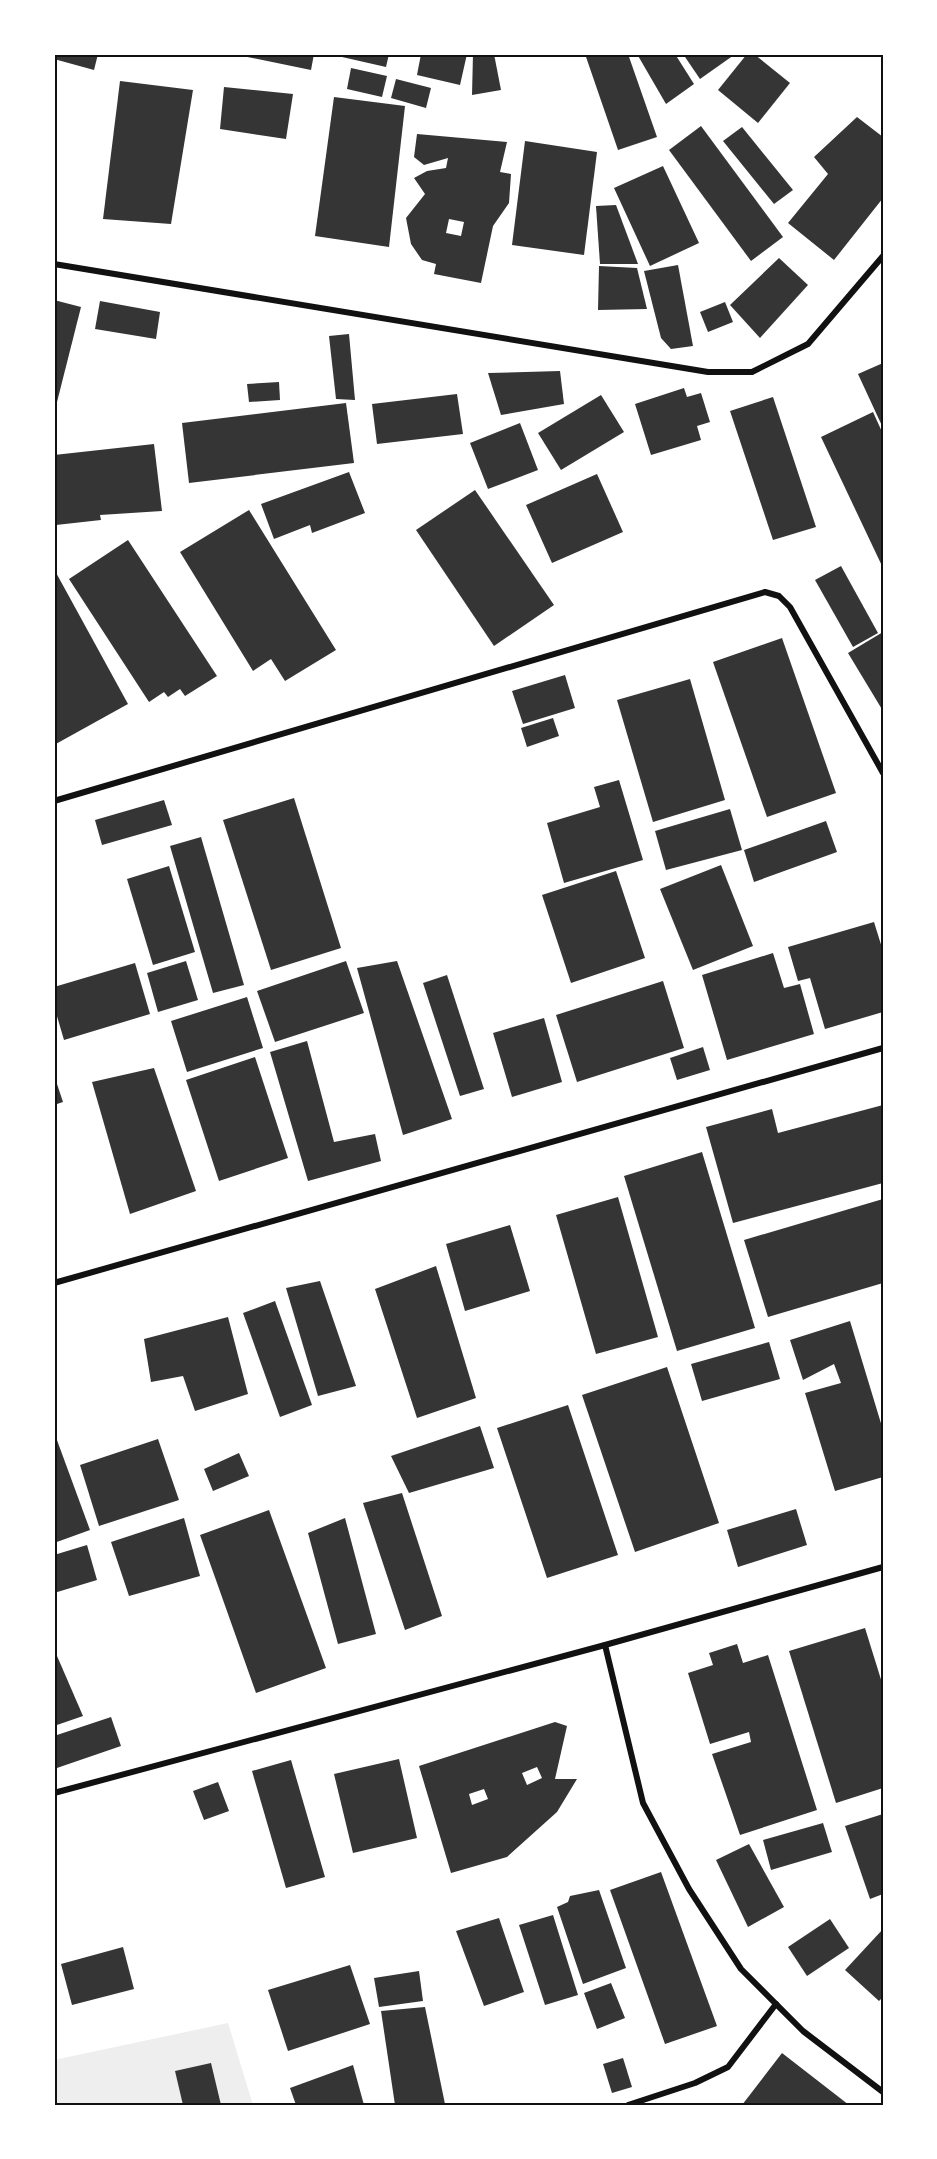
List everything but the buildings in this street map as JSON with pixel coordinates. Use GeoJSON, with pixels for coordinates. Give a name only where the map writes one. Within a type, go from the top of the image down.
{"type":"FeatureCollection","features":[{"type":"Feature","properties":{"kind":"street"},"geometry":{"type":"LineString","coordinates":[[54,264],[696,370],[752,372],[808,344],[883,256]]}},
{"type":"Feature","properties":{"kind":"street"},"geometry":{"type":"LineString","coordinates":[[54,801],[765,592],[779,596],[789,607],[883,773]]}},
{"type":"Feature","properties":{"kind":"street"},"geometry":{"type":"LineString","coordinates":[[54,1283],[883,1048]]}},
{"type":"Feature","properties":{"kind":"street"},"geometry":{"type":"LineString","coordinates":[[54,1793],[605,1645],[883,1567]]}},
{"type":"Feature","properties":{"kind":"street"},"geometry":{"type":"LineString","coordinates":[[605,1645],[643,1803],[689,1889],[741,1969],[803,2031],[883,2092]]}},
{"type":"Feature","properties":{"kind":"street"},"geometry":{"type":"LineString","coordinates":[[628,2105],[695,2084],[728,2067],[776,2004]]}},
{"type":"Feature","properties":{"kind":"shaded area"},"geometry":{"type":"Polygon","coordinates":[[[228,2023],[253,2105],[54,2105],[54,2060],[228,2023]]]}}]}
